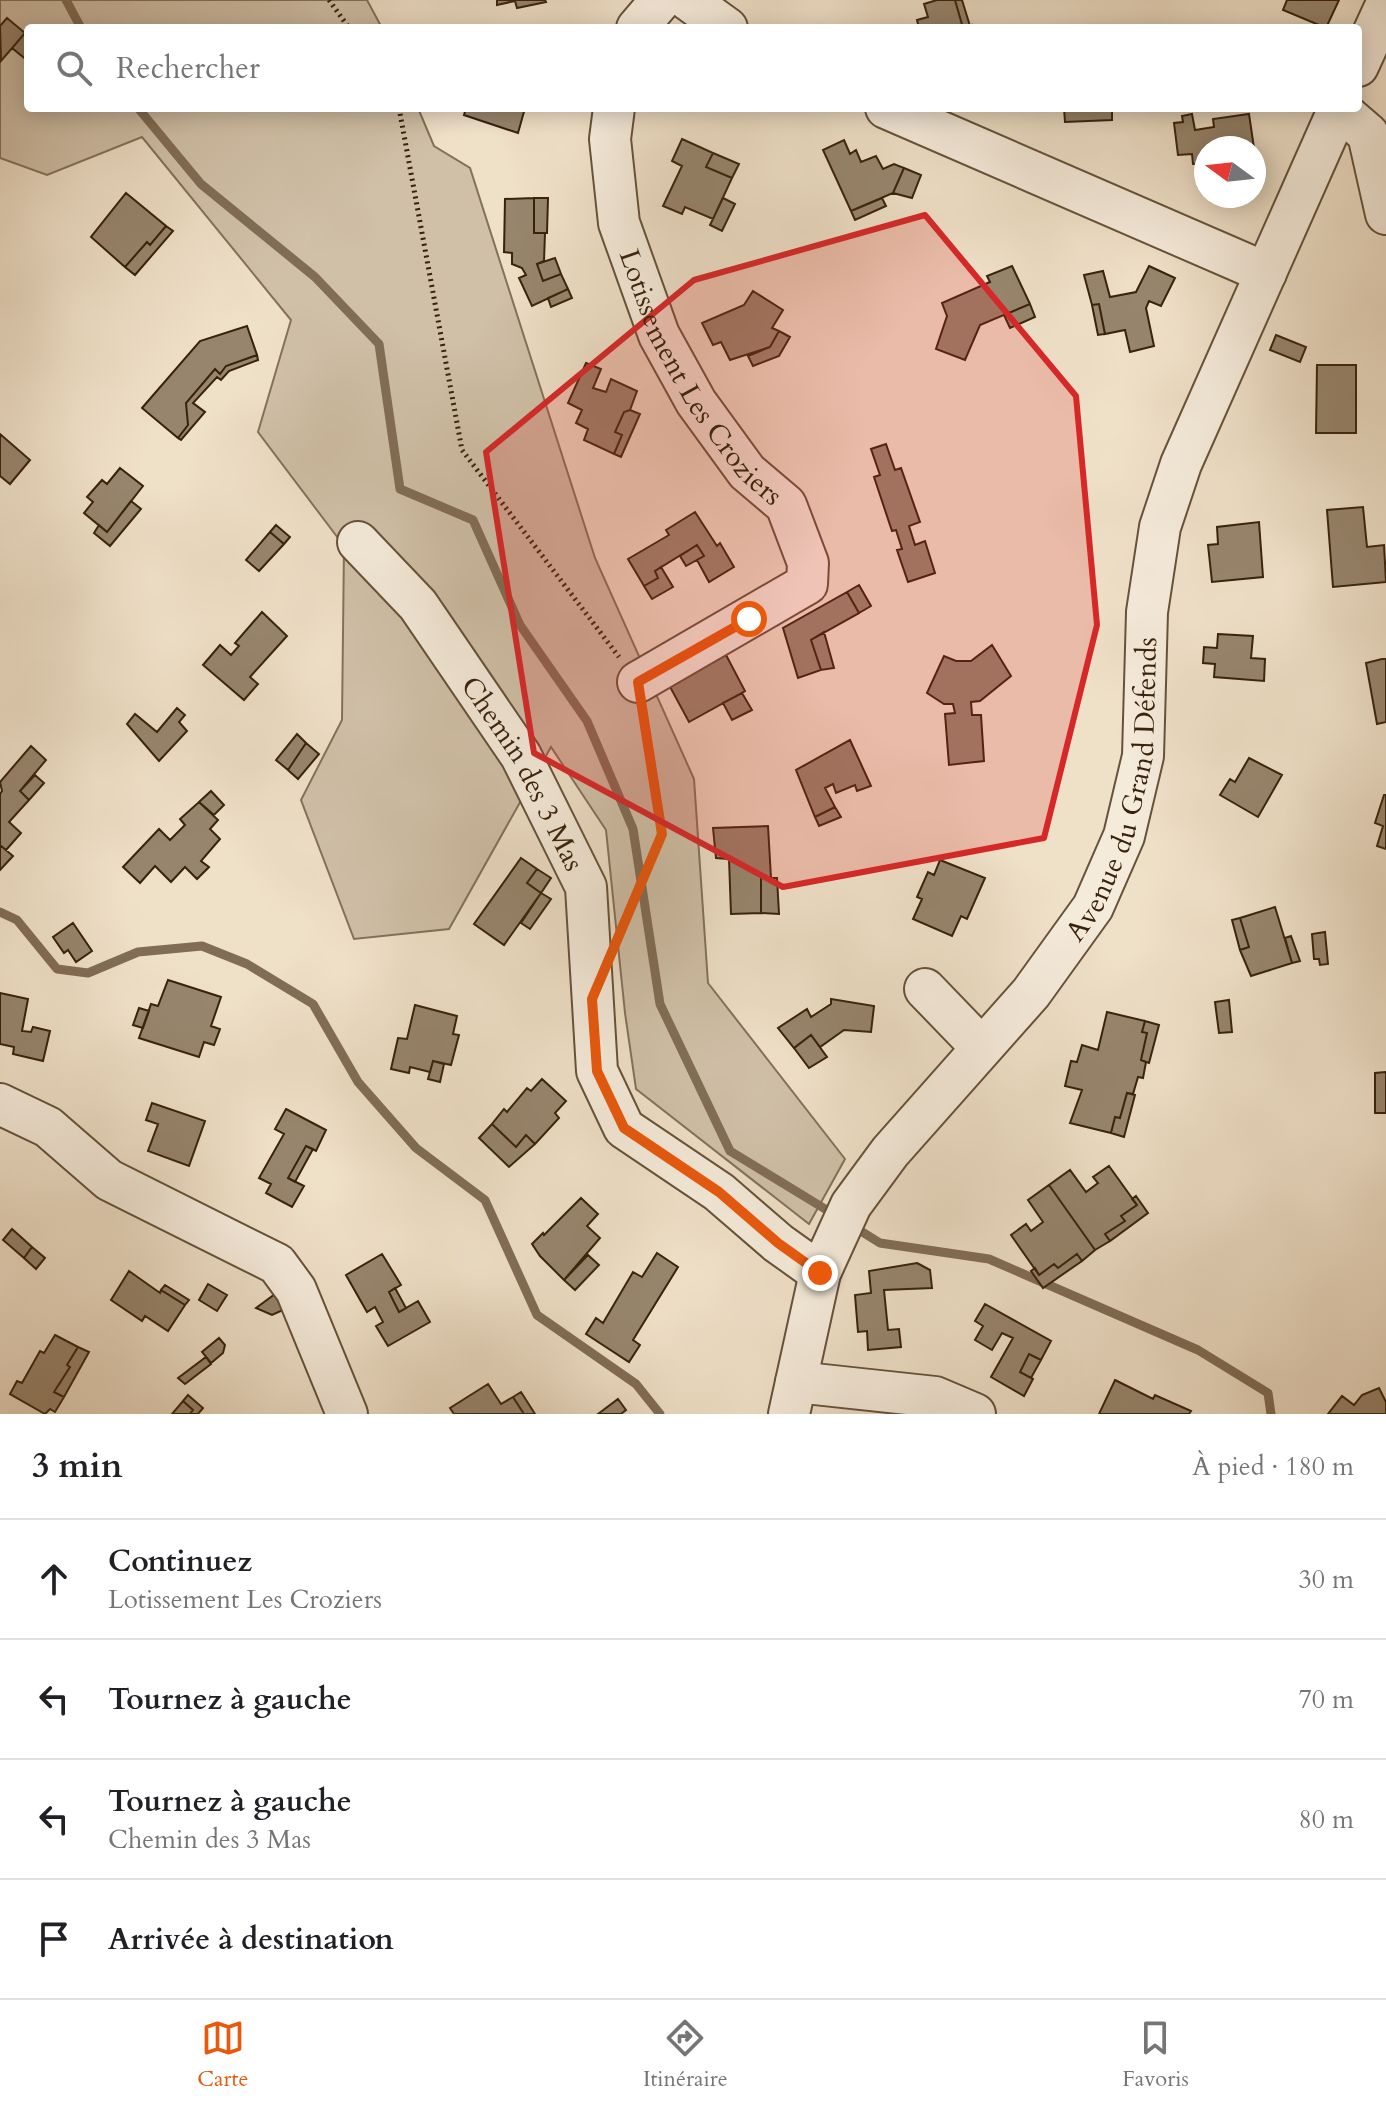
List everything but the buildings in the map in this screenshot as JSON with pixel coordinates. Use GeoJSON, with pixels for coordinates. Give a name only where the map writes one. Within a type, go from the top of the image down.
{"type":"FeatureCollection","features":[{"type":"Feature","properties":{"kind":"street"},"geometry":{"type":"LineString","coordinates":[[640,24],[661,0]]}},
{"type":"Feature","properties":{"kind":"street"},"geometry":{"type":"LineString","coordinates":[[688,0],[721,24]]}},
{"type":"Feature","properties":{"kind":"street"},"geometry":{"type":"LineString","coordinates":[[1362,57],[1386,5]]}},
{"type":"Feature","properties":{"kind":"street","name":"Lotissement Les Croziers"},"geometry":{"type":"LineString","coordinates":[[613,112],[610,139],[619,223],[659,335],[696,402],[747,472],[786,505],[808,563],[807,584],[638,682]]}},
{"type":"Feature","properties":{"kind":"street"},"geometry":{"type":"LineString","coordinates":[[895,112],[1266,273]]}},
{"type":"Feature","properties":{"kind":"street","name":"Avenue du Grand Défends"},"geometry":{"type":"LineString","coordinates":[[792,1398],[820,1273],[851,1205],[890,1152],[1031,993],[1093,907],[1124,836],[1143,756],[1147,612],[1160,527],[1181,464],[1337,112]]}},
{"type":"Feature","properties":{"kind":"street"},"geometry":{"type":"LineString","coordinates":[[1343,112],[1368,134],[1386,214]]}},
{"type":"Feature","properties":{"kind":"street","name":"Chemin des 3 Mas"},"geometry":{"type":"LineString","coordinates":[[358,542],[418,605],[521,756],[586,887],[597,1071],[624,1128],[719,1192],[778,1243],[820,1273]]}},
{"type":"Feature","properties":{"kind":"street"},"geometry":{"type":"LineString","coordinates":[[925,989],[981,1047]]}},
{"type":"Feature","properties":{"kind":"street"},"geometry":{"type":"LineString","coordinates":[[0,1104],[48,1127],[109,1180],[277,1264],[296,1290],[347,1414]]}},
{"type":"Feature","properties":{"kind":"street"},"geometry":{"type":"LineString","coordinates":[[792,1398],[935,1397],[975,1414]]}},
{"type":"Feature","properties":{"kind":"path"},"geometry":{"type":"LineString","coordinates":[[329,0],[346,24]]}},
{"type":"Feature","properties":{"kind":"path"},"geometry":{"type":"LineString","coordinates":[[400,112],[462,450],[638,682],[662,834],[621,930]]}},
{"type":"Feature","properties":{"kind":"highlighted area"},"geometry":{"type":"Polygon","coordinates":[[[925,215],[1076,396],[1097,625],[1044,838],[783,887],[534,753],[486,452],[694,280],[925,215]]]}},
{"type":"Feature","properties":{"kind":"shaded area"},"geometry":{"type":"Polygon","coordinates":[[[0,0],[367,0],[380,24],[24,24],[24,112],[420,112],[434,146],[470,168],[595,558],[694,779],[708,983],[845,1159],[809,1224],[636,1089],[606,830],[551,747],[449,929],[354,939],[301,800],[342,720],[344,546],[258,432],[291,320],[142,137],[47,175],[0,158],[0,0]]]}},
{"type":"Feature","properties":{"kind":"waterway"},"geometry":{"type":"LineString","coordinates":[[66,0],[79,24]]}},
{"type":"Feature","properties":{"kind":"waterway"},"geometry":{"type":"LineString","coordinates":[[141,112],[201,184],[315,277],[379,344],[400,489],[473,520],[520,625],[587,721],[633,829],[660,1004],[730,1151],[835,1215]]}},
{"type":"Feature","properties":{"kind":"waterway"},"geometry":{"type":"LineString","coordinates":[[0,912],[17,920],[57,969],[88,973],[138,952],[202,946],[247,964],[313,1004],[358,1082],[416,1148],[485,1200],[537,1315],[636,1384],[660,1414]]}},
{"type":"Feature","properties":{"kind":"waterway"},"geometry":{"type":"LineString","coordinates":[[851,1225],[880,1243],[989,1259],[1198,1350],[1268,1393],[1271,1414]]}},
{"type":"Feature","properties":{"kind":"route"},"geometry":{"type":"LineString","coordinates":[[749,619],[638,682],[662,834],[592,999],[597,1071],[624,1128],[719,1192],[778,1243],[820,1273]]}}]}
